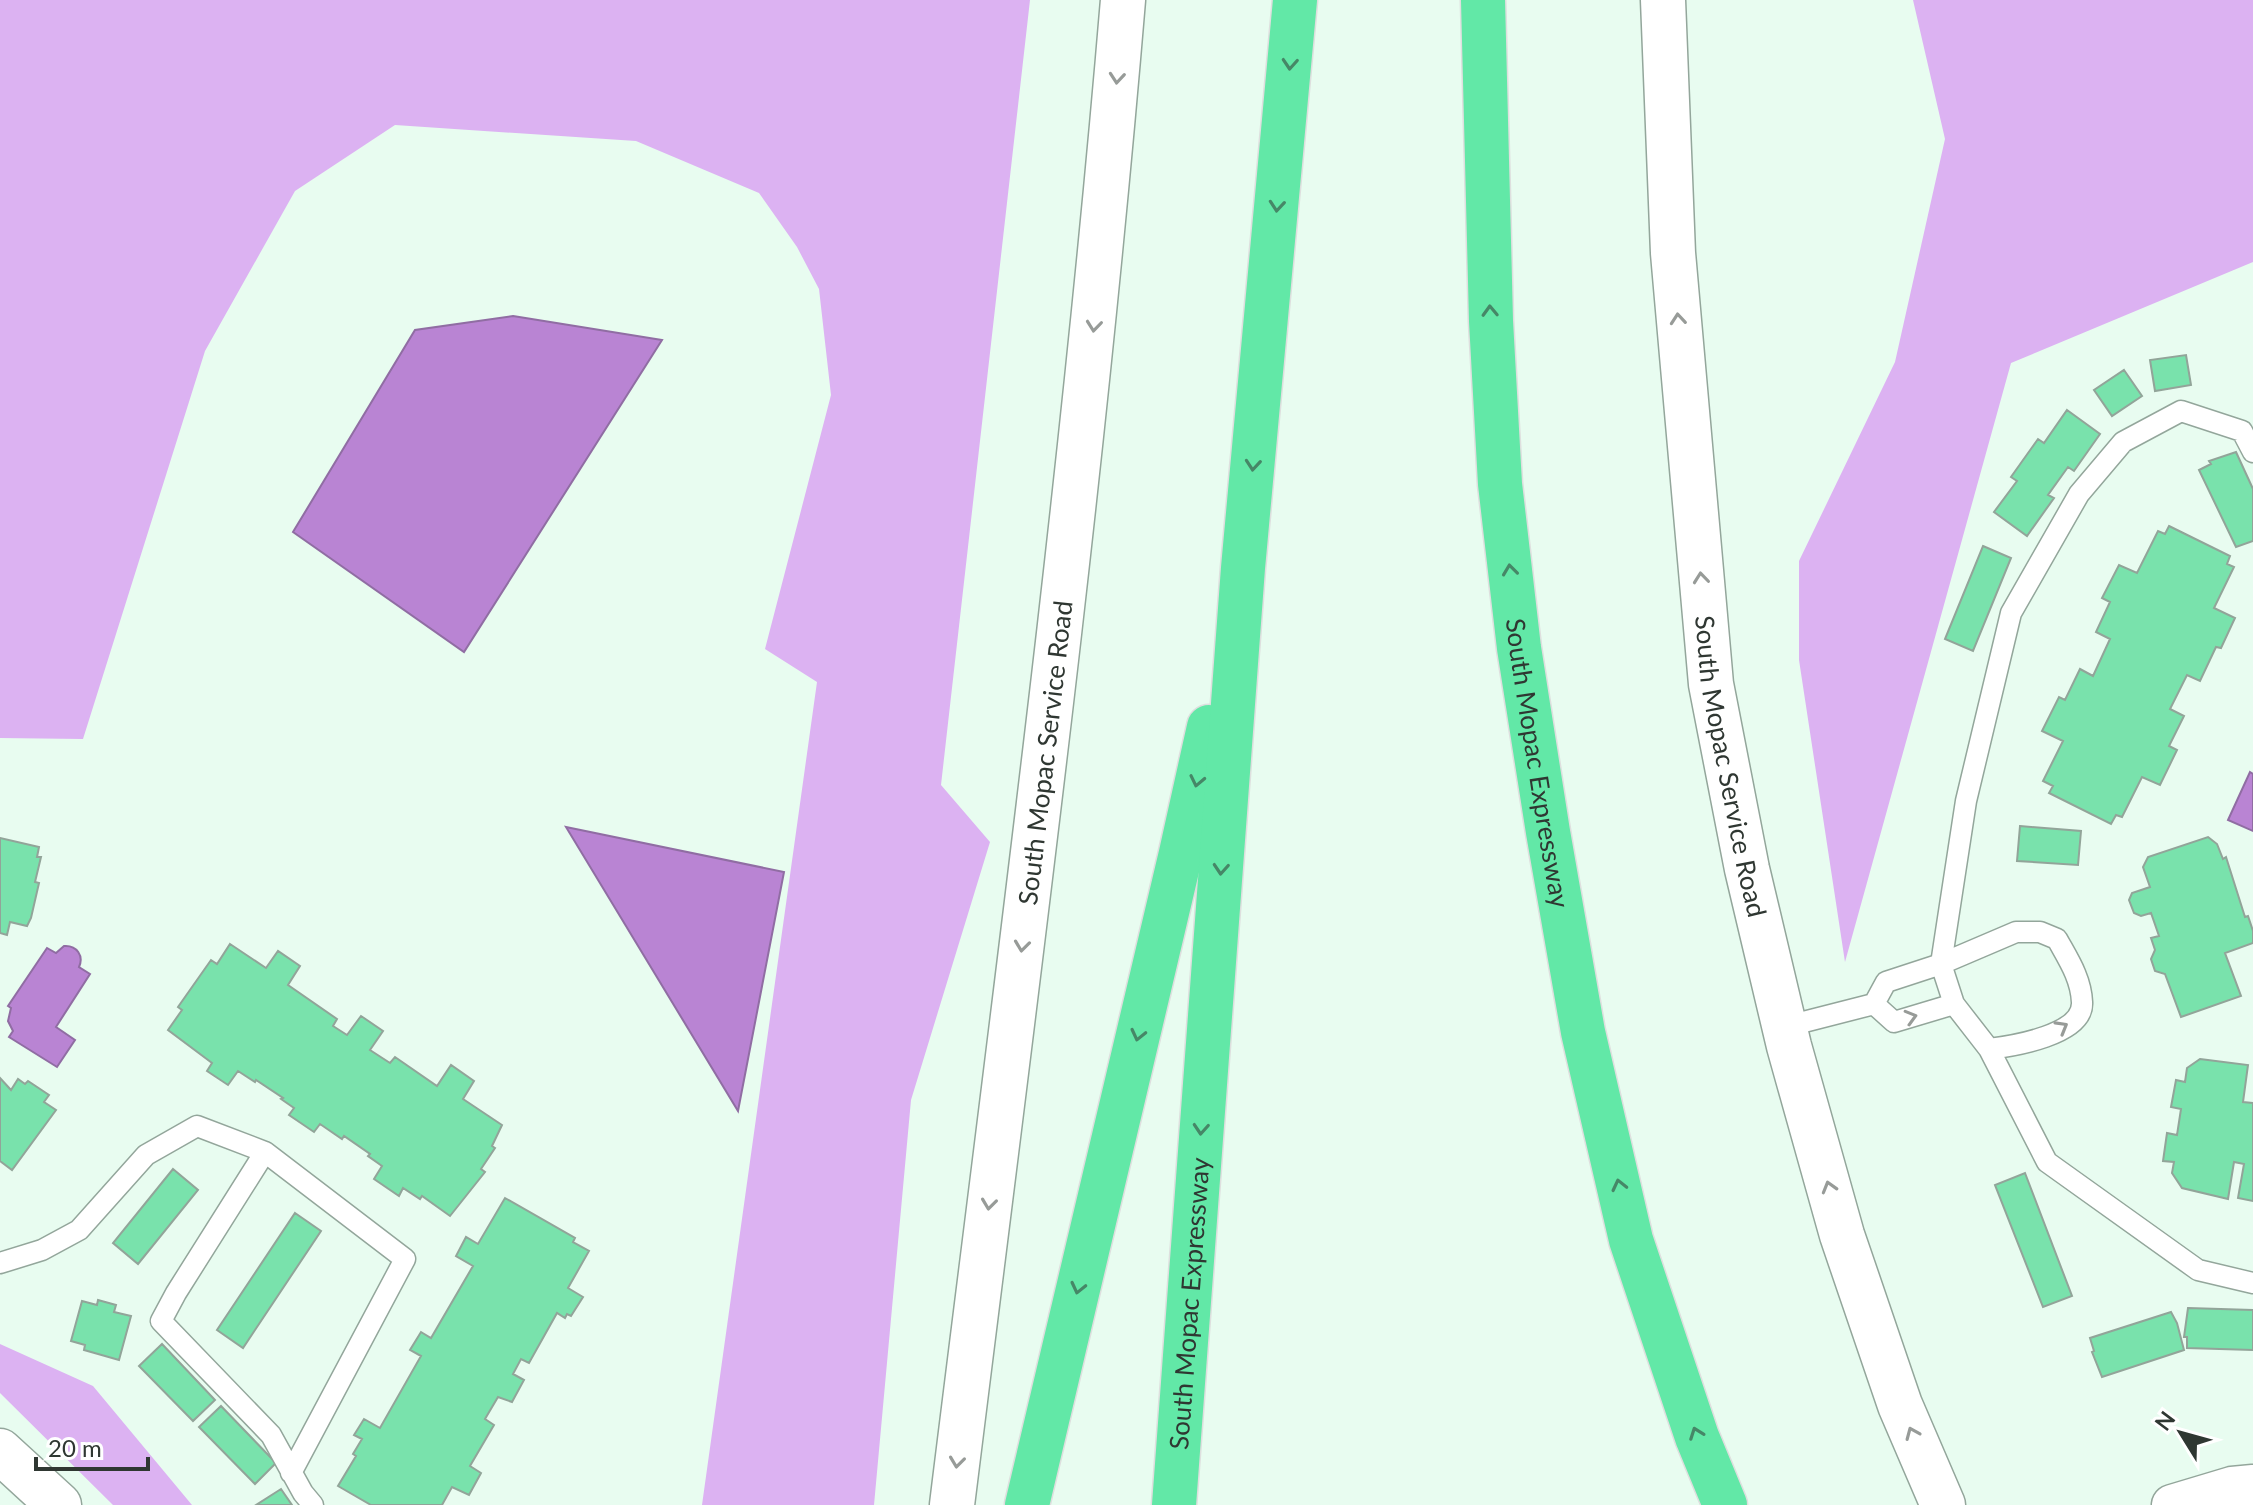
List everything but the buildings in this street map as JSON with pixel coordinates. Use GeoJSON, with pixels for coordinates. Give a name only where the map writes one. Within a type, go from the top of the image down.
{"type":"FeatureCollection","features":[{"type":"Feature","properties":{"kind":"highway","name":"South Mopac Expressway"},"geometry":{"type":"LineString","coordinates":[[1174,1505],[1243,568],[1295,0]]}},
{"type":"Feature","properties":{"kind":"highway","name":"South Mopac Expressway"},"geometry":{"type":"LineString","coordinates":[[1483,0],[1491,321],[1500,484],[1519,648],[1548,832],[1583,1032],[1631,1240],[1697,1437],[1725,1505]]}},
{"type":"Feature","properties":{"kind":"highway"},"geometry":{"type":"LineString","coordinates":[[1027,1505],[1181,853],[1243,568]]}},
{"type":"Feature","properties":{"kind":"main road","name":"South Mopac Service Road"},"geometry":{"type":"LineString","coordinates":[[952,1505],[1053,697],[1103,249],[1123,0]]}},
{"type":"Feature","properties":{"kind":"main road","name":"South Mopac Service Road"},"geometry":{"type":"LineString","coordinates":[[1663,0],[1673,253],[1711,684],[1747,869],[1784,1027],[1842,1235],[1900,1405],[1943,1505]]}},
{"type":"Feature","properties":{"kind":"main road"},"geometry":{"type":"LineString","coordinates":[[0,1451],[59,1505]]}},
{"type":"Feature","properties":{"kind":"street"},"geometry":{"type":"LineString","coordinates":[[2172,1505],[2232,1487],[2253,1485]]}},
{"type":"Feature","properties":{"kind":"lane"},"geometry":{"type":"LineString","coordinates":[[2253,452],[2242,431],[2181,411],[2123,442],[2079,494],[2011,613],[1966,801],[1941,964],[1954,1004],[1989,1049],[2047,1162],[2198,1270],[2253,1283]]}},
{"type":"Feature","properties":{"kind":"lane"},"geometry":{"type":"LineString","coordinates":[[1784,1027],[1874,1004],[1886,982],[1941,964],[2016,932],[2040,932],[2057,939],[2077,975],[2083,1005],[2076,1019],[2037,1042],[1989,1049]]}},
{"type":"Feature","properties":{"kind":"lane"},"geometry":{"type":"LineString","coordinates":[[1874,1004],[1894,1022],[1954,1004]]}},
{"type":"Feature","properties":{"kind":"lane"},"geometry":{"type":"LineString","coordinates":[[0,1263],[42,1250],[79,1230],[146,1155],[197,1126],[265,1152],[405,1259],[291,1473]]}},
{"type":"Feature","properties":{"kind":"lane"},"geometry":{"type":"LineString","coordinates":[[265,1152],[161,1321],[271,1435],[291,1473],[313,1505]]}},
{"type":"Feature","properties":{"kind":"shaded area"},"geometry":{"type":"Polygon","coordinates":[[[0,0],[1030,0],[941,785],[990,842],[911,1100],[874,1505],[702,1505],[817,682],[765,649],[831,395],[819,289],[797,247],[759,193],[636,141],[395,125],[295,191],[205,351],[83,739],[0,738],[0,0]]]}},
{"type":"Feature","properties":{"kind":"shaded area"},"geometry":{"type":"Polygon","coordinates":[[[1913,0],[2253,0],[2253,262],[2011,363],[1845,962],[1799,660],[1799,561],[1895,362],[1945,139],[1913,0]]]}},
{"type":"Feature","properties":{"kind":"shaded area"},"geometry":{"type":"Polygon","coordinates":[[[513,316],[662,340],[464,652],[293,532],[415,330],[513,316]]]}},
{"type":"Feature","properties":{"kind":"shaded area"},"geometry":{"type":"Polygon","coordinates":[[[2250,772],[2253,774],[2253,831],[2228,820],[2250,772]]]}},
{"type":"Feature","properties":{"kind":"shaded area"},"geometry":{"type":"Polygon","coordinates":[[[566,827],[784,872],[738,1111],[566,827]]]}},
{"type":"Feature","properties":{"kind":"shaded area"},"geometry":{"type":"Polygon","coordinates":[[[64,946],[76,949],[81,959],[79,967],[90,974],[56,1027],[75,1040],[57,1067],[9,1037],[13,1031],[8,1021],[11,1008],[8,1006],[47,948],[56,953],[64,946]]]}},
{"type":"Feature","properties":{"kind":"shaded area"},"geometry":{"type":"Polygon","coordinates":[[[0,1344],[93,1386],[192,1505],[113,1505],[0,1393],[0,1344]]]}}]}
